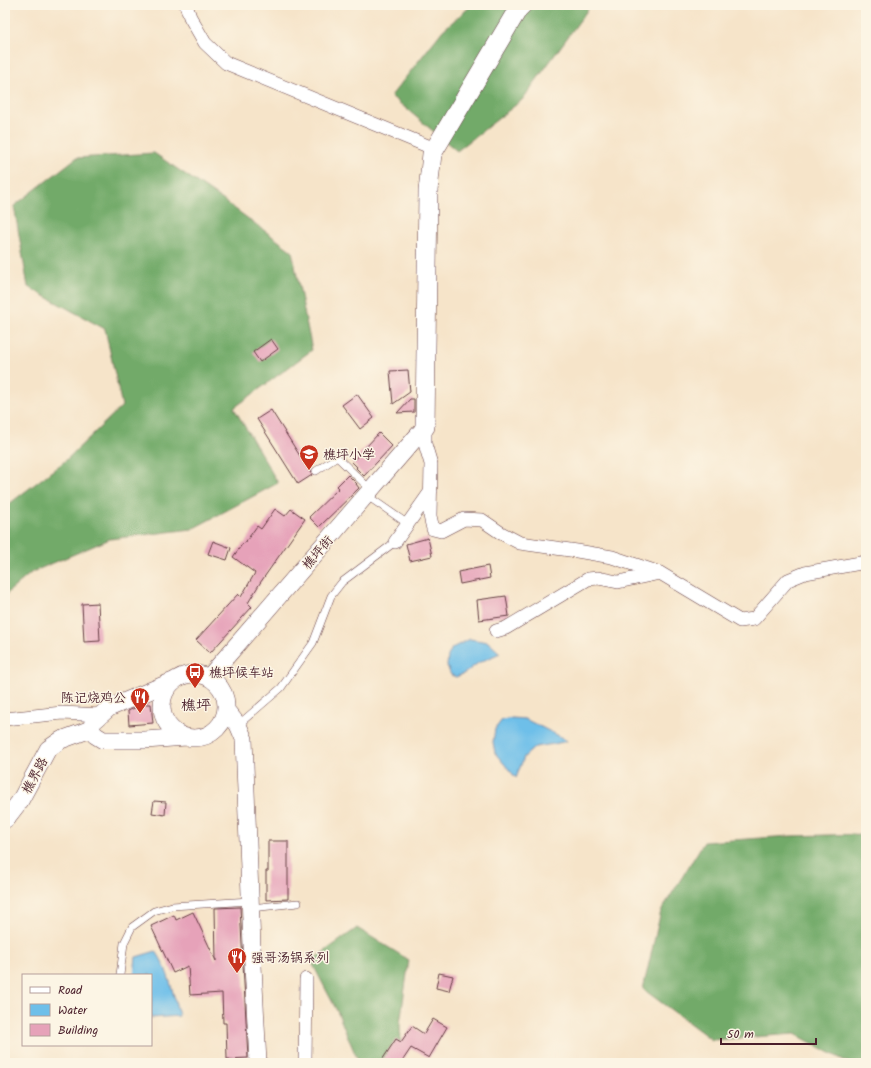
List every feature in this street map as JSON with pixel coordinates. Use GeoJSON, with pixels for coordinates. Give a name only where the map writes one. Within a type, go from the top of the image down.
{"type":"FeatureCollection","features":[{"type":"Feature","properties":{"kind":"main road"},"geometry":{"type":"LineString","coordinates":[[425,427],[428,191],[432,154],[518,9],[522,5]]}},
{"type":"Feature","properties":{"kind":"street"},"geometry":{"type":"LineString","coordinates":[[186,5],[190,17],[205,43],[226,63],[435,149]]}},
{"type":"Feature","properties":{"kind":"street"},"geometry":{"type":"LineString","coordinates":[[425,427],[425,444],[431,464],[430,516],[433,529],[441,531],[464,519],[482,520],[501,533],[520,543],[612,557],[660,573],[740,621],[754,619],[788,580],[805,573],[866,562]]}},
{"type":"Feature","properties":{"kind":"street","name":"樵坪街"},"geometry":{"type":"LineString","coordinates":[[209,677],[425,427]]}},
{"type":"Feature","properties":{"kind":"street"},"geometry":{"type":"LineString","coordinates":[[395,542],[431,491]]}},
{"type":"Feature","properties":{"kind":"street"},"geometry":{"type":"LineString","coordinates":[[496,631],[506,628],[588,579],[598,578],[618,582],[660,573]]}},
{"type":"Feature","properties":{"kind":"street"},"geometry":{"type":"LineString","coordinates":[[5,719],[62,713],[96,722],[95,735],[103,740],[146,740],[201,737],[215,730],[224,717],[226,710],[224,694],[220,688],[209,677],[202,674],[186,674],[179,677],[168,687],[164,694],[162,709],[164,717],[173,729],[186,737]]}},
{"type":"Feature","properties":{"kind":"street","name":"樵界路"},"geometry":{"type":"LineString","coordinates":[[5,819],[20,801],[48,749],[61,740],[96,722],[109,708],[173,682]]}},
{"type":"Feature","properties":{"kind":"street"},"geometry":{"type":"LineString","coordinates":[[226,710],[238,725],[244,740],[258,1063]]}},
{"type":"Feature","properties":{"kind":"street"},"geometry":{"type":"LineString","coordinates":[[305,1063],[306,979]]}},
{"type":"Feature","properties":{"kind":"lane"},"geometry":{"type":"LineString","coordinates":[[316,471],[337,457],[369,492],[408,524]]}},
{"type":"Feature","properties":{"kind":"lane"},"geometry":{"type":"LineString","coordinates":[[238,725],[281,688],[313,643],[331,596],[342,582],[395,542]]}},
{"type":"Feature","properties":{"kind":"lane"},"geometry":{"type":"LineString","coordinates":[[120,974],[124,943],[132,927],[154,911],[172,906],[298,903]]}},
{"type":"Feature","properties":{"kind":"green space"},"geometry":{"type":"Polygon","coordinates":[[[472,5],[591,5],[522,100],[457,151],[391,96],[443,30],[472,5]]]}},
{"type":"Feature","properties":{"kind":"green space"},"geometry":{"type":"Polygon","coordinates":[[[154,153],[223,200],[292,251],[312,350],[234,408],[278,483],[192,529],[110,539],[32,572],[5,595],[5,507],[65,461],[122,406],[105,329],[28,287],[14,206],[76,158],[154,153]]]}},
{"type":"Feature","properties":{"kind":"green space"},"geometry":{"type":"Polygon","coordinates":[[[866,834],[866,1063],[849,1063],[795,1034],[712,1040],[643,989],[661,911],[704,842],[790,836],[866,834]]]}},
{"type":"Feature","properties":{"kind":"green space"},"geometry":{"type":"Polygon","coordinates":[[[357,928],[409,960],[400,1023],[401,1063],[359,1063],[337,1011],[311,961],[357,928]]]}},
{"type":"Feature","properties":{"kind":"water"},"geometry":{"type":"Polygon","coordinates":[[[470,639],[488,642],[500,653],[478,663],[465,673],[456,677],[451,675],[447,666],[448,656],[452,648],[470,639]]]}},
{"type":"Feature","properties":{"kind":"water"},"geometry":{"type":"Polygon","coordinates":[[[512,718],[525,719],[567,741],[535,747],[524,757],[516,778],[495,753],[493,742],[495,729],[502,720],[512,718]]]}},
{"type":"Feature","properties":{"kind":"water"},"geometry":{"type":"Polygon","coordinates":[[[156,951],[167,974],[179,1016],[152,1018],[152,974],[134,974],[136,957],[156,951]]]}},
{"type":"Feature","properties":{"kind":"building"},"geometry":{"type":"Polygon","coordinates":[[[271,339],[278,349],[260,362],[253,352],[271,339]]]}},
{"type":"Feature","properties":{"kind":"building"},"geometry":{"type":"Polygon","coordinates":[[[408,370],[410,392],[393,404],[390,371],[408,370]]]}},
{"type":"Feature","properties":{"kind":"building"},"geometry":{"type":"Polygon","coordinates":[[[357,394],[374,418],[360,429],[342,405],[357,394]]]}},
{"type":"Feature","properties":{"kind":"building"},"geometry":{"type":"Polygon","coordinates":[[[410,399],[414,399],[414,412],[397,413],[410,399]]]}},
{"type":"Feature","properties":{"kind":"building"},"geometry":{"type":"Polygon","coordinates":[[[271,410],[312,475],[298,484],[257,419],[271,410]]]}},
{"type":"Feature","properties":{"kind":"building"},"geometry":{"type":"Polygon","coordinates":[[[379,433],[392,446],[364,476],[352,462],[379,433]]]}},
{"type":"Feature","properties":{"kind":"building"},"geometry":{"type":"Polygon","coordinates":[[[348,475],[359,488],[319,527],[309,517],[339,488],[337,486],[348,475]]]}},
{"type":"Feature","properties":{"kind":"building"},"geometry":{"type":"Polygon","coordinates":[[[275,509],[285,516],[291,509],[305,519],[260,583],[248,603],[252,607],[210,653],[196,640],[238,594],[241,597],[255,573],[233,557],[257,526],[261,529],[275,509]]]}},
{"type":"Feature","properties":{"kind":"building"},"geometry":{"type":"Polygon","coordinates":[[[428,538],[432,556],[410,561],[406,544],[428,538]]]}},
{"type":"Feature","properties":{"kind":"building"},"geometry":{"type":"Polygon","coordinates":[[[213,541],[231,548],[227,560],[208,554],[213,541]]]}},
{"type":"Feature","properties":{"kind":"building"},"geometry":{"type":"Polygon","coordinates":[[[488,566],[490,578],[460,584],[458,572],[488,566]]]}},
{"type":"Feature","properties":{"kind":"building"},"geometry":{"type":"Polygon","coordinates":[[[506,596],[509,616],[479,620],[477,600],[506,596]]]}},
{"type":"Feature","properties":{"kind":"building"},"geometry":{"type":"Polygon","coordinates":[[[98,603],[100,641],[84,642],[82,604],[98,603]]]}},
{"type":"Feature","properties":{"kind":"building","name":"陈记烧鸡公"},"geometry":{"type":"Polygon","coordinates":[[[143,704],[151,704],[153,723],[129,725],[128,711],[143,704]]]}},
{"type":"Feature","properties":{"kind":"building"},"geometry":{"type":"Polygon","coordinates":[[[154,801],[166,802],[165,815],[152,813],[154,801]]]}},
{"type":"Feature","properties":{"kind":"building"},"geometry":{"type":"Polygon","coordinates":[[[268,841],[288,841],[288,899],[266,900],[268,841]]]}},
{"type":"Feature","properties":{"kind":"building"},"geometry":{"type":"Polygon","coordinates":[[[240,907],[248,1058],[227,1059],[226,1023],[223,1023],[222,993],[190,995],[188,966],[173,973],[151,926],[174,915],[176,920],[193,912],[216,961],[215,908],[240,907]]]}},
{"type":"Feature","properties":{"kind":"building"},"geometry":{"type":"Polygon","coordinates":[[[439,973],[453,976],[449,991],[436,988],[439,973]]]}},
{"type":"Feature","properties":{"kind":"building"},"geometry":{"type":"Polygon","coordinates":[[[433,1019],[447,1027],[429,1058],[411,1048],[401,1063],[380,1063],[396,1039],[401,1042],[412,1026],[424,1034],[433,1019]]]}},
{"type":"Feature","properties":{"kind":"place","name":"樵坪小学"},"geometry":{"type":"Point","coordinates":[309,471]}},
{"type":"Feature","properties":{"kind":"place","name":"樵坪候车站"},"geometry":{"type":"Point","coordinates":[195,689]}},
{"type":"Feature","properties":{"kind":"place","name":"陈记烧鸡公"},"geometry":{"type":"Point","coordinates":[140,714]}},
{"type":"Feature","properties":{"kind":"place","name":"强哥汤锅系列"},"geometry":{"type":"Point","coordinates":[237,974]}},
{"type":"Feature","properties":{"kind":"district","name":"樵坪"},"geometry":{"type":"Point","coordinates":[196,705]}}]}
